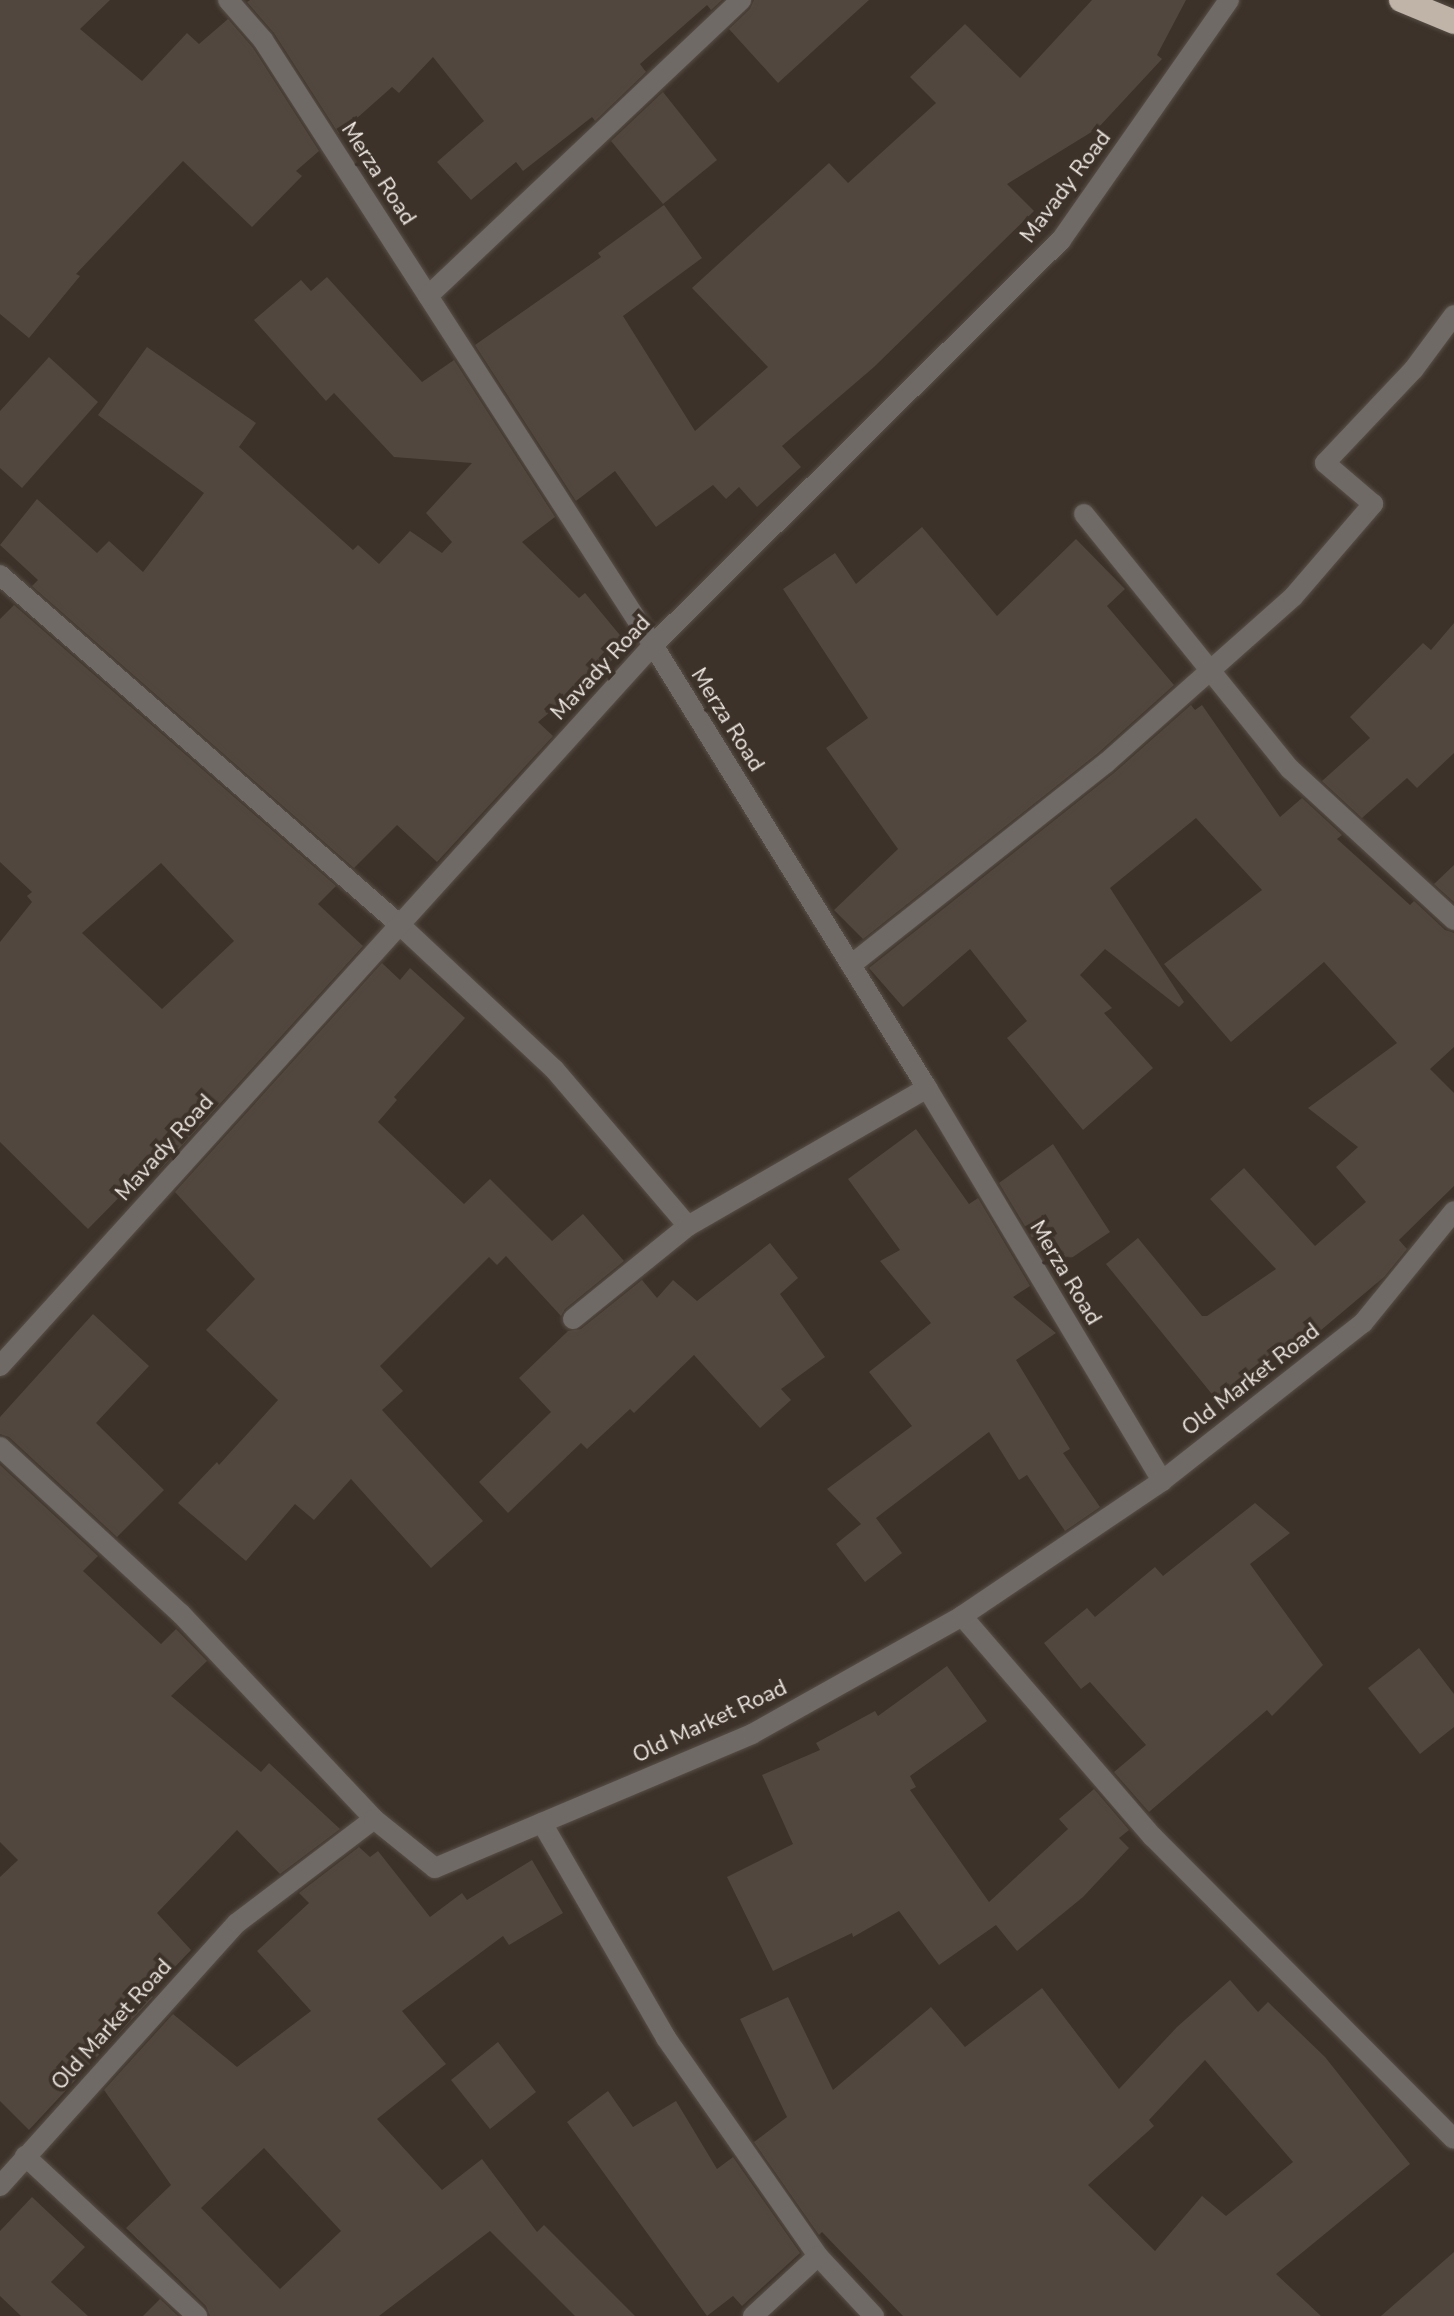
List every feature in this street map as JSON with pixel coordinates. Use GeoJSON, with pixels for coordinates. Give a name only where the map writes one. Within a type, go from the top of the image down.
{"type":"FeatureCollection","features":[{"type":"Feature","properties":{"kind":"highway"},"geometry":{"type":"LineString","coordinates":[[1401,0],[1454,22]]}},
{"type":"Feature","properties":{"kind":"street","name":"Merza Road"},"geometry":{"type":"LineString","coordinates":[[228,0],[263,40],[653,645],[927,1088],[1162,1481]]}},
{"type":"Feature","properties":{"kind":"street"},"geometry":{"type":"LineString","coordinates":[[428,296],[741,0]]}},
{"type":"Feature","properties":{"kind":"street","name":"Mavady Road"},"geometry":{"type":"LineString","coordinates":[[0,1366],[653,645],[1061,240],[1229,0]]}},
{"type":"Feature","properties":{"kind":"street"},"geometry":{"type":"LineString","coordinates":[[851,965],[1094,773],[1212,672],[1293,597],[1373,504],[1325,463],[1414,369],[1454,315]]}},
{"type":"Feature","properties":{"kind":"street"},"geometry":{"type":"LineString","coordinates":[[1084,514],[1290,769],[1454,920]]}},
{"type":"Feature","properties":{"kind":"street"},"geometry":{"type":"LineString","coordinates":[[0,575],[400,925],[554,1069],[688,1226]]}},
{"type":"Feature","properties":{"kind":"street"},"geometry":{"type":"LineString","coordinates":[[573,1319],[688,1226],[927,1088]]}},
{"type":"Feature","properties":{"kind":"street","name":"Old Market Road"},"geometry":{"type":"LineString","coordinates":[[0,2186],[237,1923],[374,1819],[435,1868],[752,1734],[962,1616],[1162,1481],[1363,1323],[1454,1211]]}},
{"type":"Feature","properties":{"kind":"street"},"geometry":{"type":"LineString","coordinates":[[0,1447],[181,1614],[374,1819]]}},
{"type":"Feature","properties":{"kind":"street"},"geometry":{"type":"LineString","coordinates":[[962,1616],[1153,1837],[1454,2139]]}},
{"type":"Feature","properties":{"kind":"street"},"geometry":{"type":"LineString","coordinates":[[542,1823],[666,2038],[818,2256],[874,2316]]}},
{"type":"Feature","properties":{"kind":"street"},"geometry":{"type":"LineString","coordinates":[[25,2156],[197,2316]]}},
{"type":"Feature","properties":{"kind":"street"},"geometry":{"type":"LineString","coordinates":[[753,2316],[818,2256]]}},
{"type":"Feature","properties":{"kind":"building"},"geometry":{"type":"Polygon","coordinates":[[[0,0],[110,0],[80,29],[142,81],[187,33],[199,44],[228,19],[253,48],[319,151],[296,171],[302,176],[252,227],[183,161],[76,274],[80,276],[29,338],[0,314],[0,0]]]}},
{"type":"Feature","properties":{"kind":"building"},"geometry":{"type":"Polygon","coordinates":[[[722,0],[711,10],[707,5],[640,64],[646,72],[595,121],[592,117],[523,171],[516,162],[471,200],[437,162],[484,121],[433,57],[399,93],[392,87],[339,134],[274,33],[247,2],[722,0]]]}},
{"type":"Feature","properties":{"kind":"building"},"geometry":{"type":"Polygon","coordinates":[[[754,0],[869,0],[778,83],[729,29],[750,9],[754,0]]]}},
{"type":"Feature","properties":{"kind":"building"},"geometry":{"type":"Polygon","coordinates":[[[1092,0],[1186,0],[1157,55],[1162,59],[1098,128],[1007,184],[1034,211],[874,367],[782,446],[801,467],[757,507],[739,487],[726,499],[713,485],[656,527],[615,471],[576,501],[475,345],[601,257],[598,253],[664,205],[702,258],[623,316],[695,431],[768,367],[692,288],[829,163],[848,183],[936,103],[910,77],[965,24],[1020,78],[1092,0]]]}},
{"type":"Feature","properties":{"kind":"building"},"geometry":{"type":"Polygon","coordinates":[[[663,92],[717,160],[663,204],[611,141],[663,92]]]}},
{"type":"Feature","properties":{"kind":"building"},"geometry":{"type":"Polygon","coordinates":[[[327,277],[422,382],[454,360],[555,517],[522,542],[579,598],[585,593],[629,646],[538,722],[553,736],[437,862],[397,825],[354,868],[32,586],[38,580],[0,545],[37,499],[97,553],[109,541],[143,572],[204,493],[98,415],[147,347],[256,423],[239,447],[353,550],[358,545],[379,564],[410,531],[442,553],[452,542],[426,513],[472,463],[394,457],[334,393],[326,401],[254,320],[301,280],[311,291],[327,277]]]}},
{"type":"Feature","properties":{"kind":"building"},"geometry":{"type":"Polygon","coordinates":[[[49,357],[98,402],[22,488],[0,468],[0,411],[49,357]]]}},
{"type":"Feature","properties":{"kind":"building"},"geometry":{"type":"Polygon","coordinates":[[[922,527],[997,616],[1076,539],[1125,589],[1107,606],[1174,685],[1098,753],[863,939],[834,910],[898,849],[826,748],[868,718],[783,589],[835,553],[856,584],[922,527]]]}},
{"type":"Feature","properties":{"kind":"building"},"geometry":{"type":"Polygon","coordinates":[[[14,605],[336,886],[318,904],[363,946],[158,1172],[151,1165],[88,1229],[0,1142],[0,942],[32,902],[27,896],[32,892],[0,862],[0,619],[14,605]],[[161,863],[82,933],[162,1009],[234,941],[161,863]]]}},
{"type":"Feature","properties":{"kind":"building"},"geometry":{"type":"Polygon","coordinates":[[[1454,623],[1454,753],[1417,788],[1407,778],[1362,818],[1322,781],[1370,738],[1350,717],[1423,643],[1431,650],[1454,623]]]}},
{"type":"Feature","properties":{"kind":"building"},"geometry":{"type":"Polygon","coordinates":[[[1191,705],[1195,710],[1202,705],[1280,817],[1302,798],[1342,835],[1337,839],[1410,905],[1414,901],[1445,930],[1454,933],[1454,1047],[1430,1069],[1454,1093],[1454,1186],[1399,1240],[1407,1249],[1384,1277],[1314,1336],[1312,1333],[1220,1404],[1106,1264],[1138,1238],[1202,1316],[1207,1316],[1276,1269],[1210,1199],[1244,1168],[1315,1246],[1366,1202],[1336,1167],[1358,1147],[1308,1108],[1397,1043],[1324,962],[1231,1042],[1164,964],[1262,890],[1196,818],[1110,888],[1184,1002],[1179,1007],[1105,949],[1080,975],[1112,1008],[1104,1013],[1153,1068],[1083,1130],[1007,1038],[1027,1021],[970,949],[903,1007],[869,968],[1114,773],[1191,705]]]}},
{"type":"Feature","properties":{"kind":"building"},"geometry":{"type":"Polygon","coordinates":[[[1454,865],[1454,902],[1434,884],[1454,865]]]}},
{"type":"Feature","properties":{"kind":"building"},"geometry":{"type":"Polygon","coordinates":[[[382,963],[400,980],[410,968],[465,1018],[394,1097],[397,1100],[378,1122],[464,1204],[490,1179],[552,1241],[583,1214],[624,1261],[565,1309],[561,1316],[506,1256],[497,1265],[489,1257],[380,1366],[403,1391],[382,1410],[483,1521],[431,1568],[351,1479],[314,1520],[295,1504],[246,1561],[178,1503],[217,1462],[219,1465],[278,1400],[206,1330],[255,1279],[175,1192],[382,963]]]}},
{"type":"Feature","properties":{"kind":"building"},"geometry":{"type":"Polygon","coordinates":[[[916,1129],[969,1204],[978,1198],[1030,1286],[1013,1297],[1056,1333],[1016,1360],[1070,1449],[1063,1453],[1100,1507],[1065,1531],[1027,1475],[1019,1480],[989,1432],[876,1518],[902,1553],[865,1582],[836,1544],[861,1524],[827,1489],[912,1426],[869,1372],[931,1323],[880,1261],[900,1250],[848,1179],[916,1129]]]}},
{"type":"Feature","properties":{"kind":"building"},"geometry":{"type":"Polygon","coordinates":[[[1053,1144],[1110,1232],[1052,1271],[999,1183],[1053,1144]]]}},
{"type":"Feature","properties":{"kind":"building"},"geometry":{"type":"Polygon","coordinates":[[[770,1243],[798,1278],[780,1294],[825,1357],[781,1389],[791,1400],[760,1428],[694,1355],[634,1413],[630,1409],[587,1449],[581,1443],[508,1513],[479,1482],[551,1412],[519,1378],[568,1331],[581,1329],[642,1280],[657,1298],[673,1280],[697,1301],[770,1243]]]}},
{"type":"Feature","properties":{"kind":"building"},"geometry":{"type":"Polygon","coordinates":[[[93,1314],[149,1366],[96,1423],[164,1490],[117,1537],[9,1437],[0,1434],[0,1417],[93,1314]]]}},
{"type":"Feature","properties":{"kind":"building"},"geometry":{"type":"Polygon","coordinates":[[[0,1465],[98,1556],[83,1571],[161,1644],[176,1629],[207,1661],[171,1696],[261,1772],[269,1763],[340,1829],[280,1874],[237,1830],[157,1913],[191,1950],[149,1994],[153,1997],[29,2130],[0,2101],[0,1877],[18,1860],[0,1842],[0,1465]]]}},
{"type":"Feature","properties":{"kind":"building"},"geometry":{"type":"Polygon","coordinates":[[[1255,1503],[1290,1533],[1250,1564],[1323,1665],[1272,1716],[1267,1710],[1149,1812],[1114,1772],[1146,1745],[1090,1682],[1081,1689],[1044,1643],[1087,1608],[1095,1617],[1155,1567],[1163,1576],[1255,1503]]]}},
{"type":"Feature","properties":{"kind":"building"},"geometry":{"type":"Polygon","coordinates":[[[1419,1648],[1454,1694],[1454,1727],[1420,1754],[1368,1688],[1419,1648]]]}},
{"type":"Feature","properties":{"kind":"building"},"geometry":{"type":"Polygon","coordinates":[[[947,1666],[987,1721],[910,1776],[916,1787],[910,1790],[989,1902],[1068,1829],[1059,1819],[1094,1789],[1129,1830],[1119,1838],[1129,1848],[1083,1897],[1017,1951],[996,1925],[939,1965],[899,1911],[853,1937],[852,1933],[773,1971],[727,1877],[793,1844],[762,1775],[820,1750],[816,1743],[875,1711],[878,1716],[947,1666]]]}},
{"type":"Feature","properties":{"kind":"building"},"geometry":{"type":"Polygon","coordinates":[[[359,1847],[370,1857],[378,1851],[430,1917],[462,1893],[467,1900],[532,1860],[563,1913],[509,1945],[503,1936],[402,2011],[446,2064],[377,2119],[442,2190],[482,2159],[537,2232],[544,2225],[635,2316],[575,2316],[490,2231],[379,2316],[210,2316],[206,2306],[126,2228],[171,2185],[104,2090],[173,2014],[237,2067],[311,2011],[257,1951],[309,1903],[299,1893],[359,1847]],[[264,2148],[201,2208],[280,2289],[341,2231],[264,2148]]]}},
{"type":"Feature","properties":{"kind":"building"},"geometry":{"type":"Polygon","coordinates":[[[1230,1980],[1258,2012],[1268,2002],[1325,2057],[1410,2164],[1276,2274],[1321,2316],[903,2316],[822,2232],[819,2235],[754,2142],[787,2117],[740,2019],[788,1997],[833,2090],[931,2007],[965,2047],[1042,1988],[1119,2089],[1177,2027],[1230,1980]],[[1205,2060],[1149,2120],[1154,2126],[1088,2185],[1155,2251],[1202,2196],[1226,2216],[1293,2162],[1205,2060]]]}},
{"type":"Feature","properties":{"kind":"building"},"geometry":{"type":"Polygon","coordinates":[[[498,2042],[536,2092],[490,2129],[451,2080],[498,2042]]]}},
{"type":"Feature","properties":{"kind":"building"},"geometry":{"type":"Polygon","coordinates":[[[608,2091],[633,2127],[676,2101],[717,2169],[733,2157],[800,2253],[742,2306],[733,2296],[707,2316],[567,2122],[608,2091]]]}},
{"type":"Feature","properties":{"kind":"building"},"geometry":{"type":"Polygon","coordinates":[[[32,2197],[85,2247],[51,2282],[88,2316],[21,2316],[0,2296],[0,2231],[32,2197]]]}},
{"type":"Feature","properties":{"kind":"building"},"geometry":{"type":"Polygon","coordinates":[[[1454,2252],[1454,2316],[1381,2316],[1454,2252]]]}},
{"type":"Feature","properties":{"kind":"building"},"geometry":{"type":"Polygon","coordinates":[[[160,2299],[178,2316],[143,2316],[160,2299]]]}}]}
